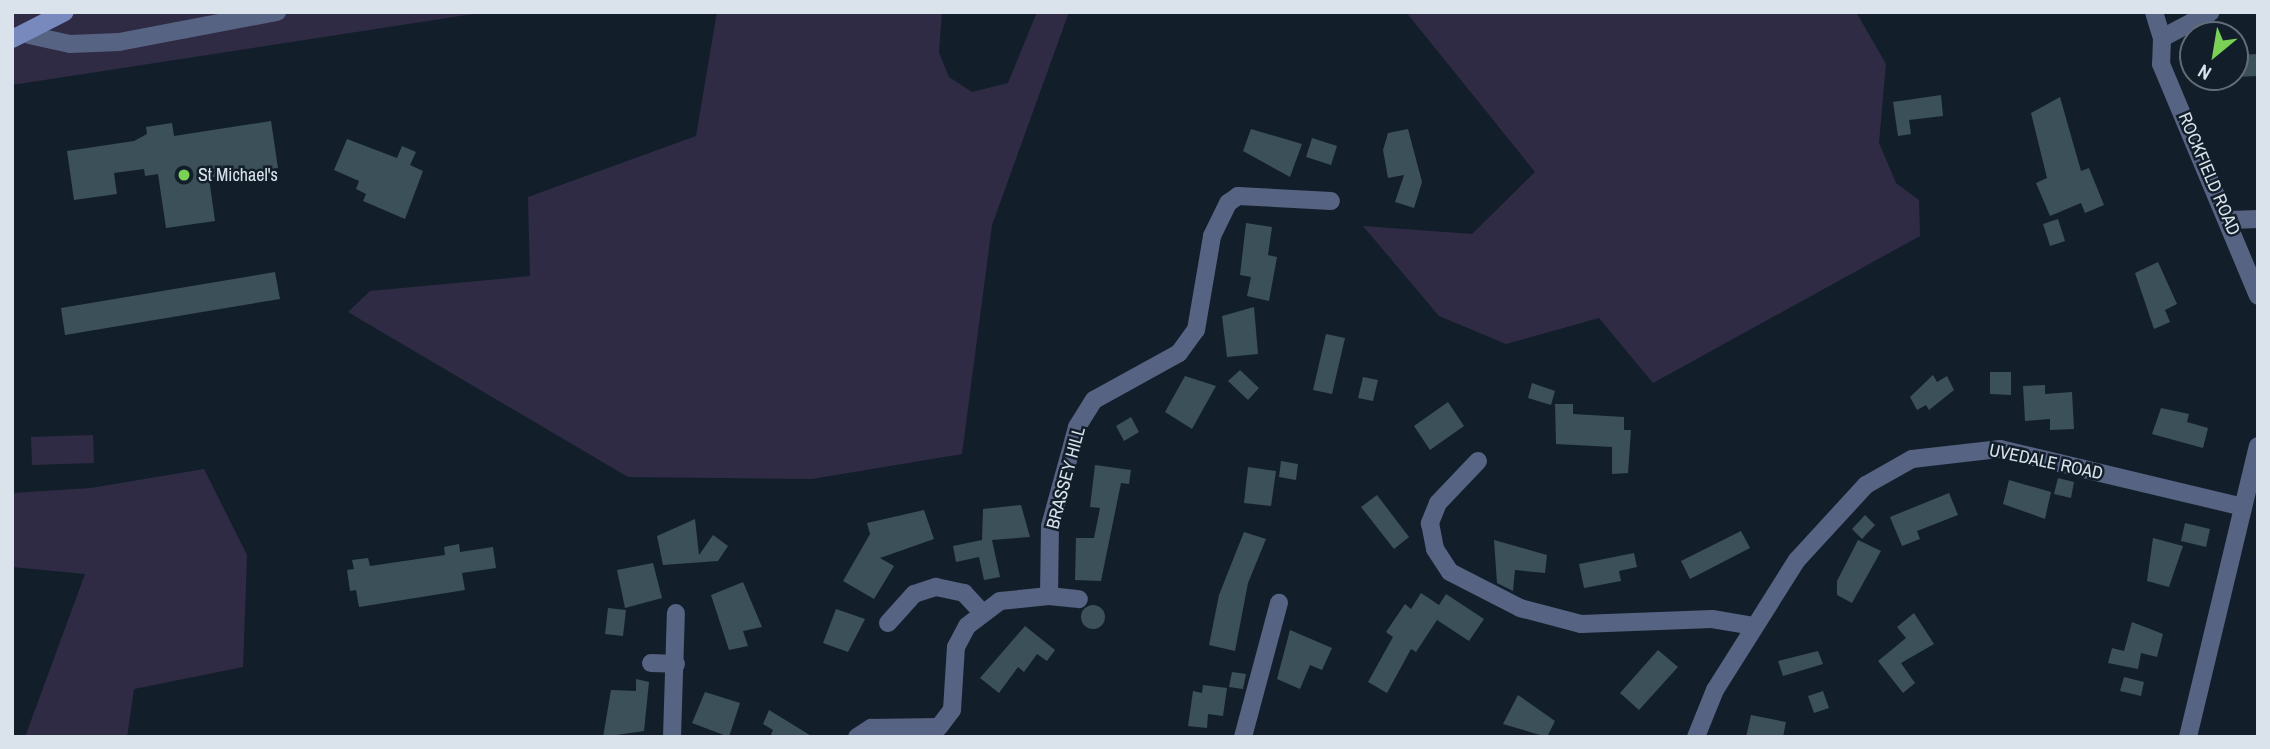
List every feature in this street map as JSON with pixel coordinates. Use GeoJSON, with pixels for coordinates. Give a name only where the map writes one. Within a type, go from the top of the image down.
{"type":"FeatureCollection","features":[{"type":"Feature","properties":{"kind":"street"},"geometry":{"type":"LineString","coordinates":[[21,37],[65,12]]}},
{"type":"Feature","properties":{"kind":"street"},"geometry":{"type":"LineString","coordinates":[[21,37],[70,44],[119,42],[277,12]]}},
{"type":"Feature","properties":{"kind":"street","name":"ROCKFIELD ROAD"},"geometry":{"type":"LineString","coordinates":[[2154,12],[2162,38],[2161,64],[2230,220],[2258,296]]}},
{"type":"Feature","properties":{"kind":"street"},"geometry":{"type":"LineString","coordinates":[[2162,38],[2211,12]]}},
{"type":"Feature","properties":{"kind":"street","name":"BRASSEY HILL"},"geometry":{"type":"LineString","coordinates":[[1049,596],[1050,526],[1077,427],[1094,400],[1179,353],[1196,330],[1212,236],[1232,190],[1331,201]]}},
{"type":"Feature","properties":{"kind":"street"},"geometry":{"type":"LineString","coordinates":[[2230,220],[2258,219]]}},
{"type":"Feature","properties":{"kind":"street"},"geometry":{"type":"LineString","coordinates":[[2188,737],[2258,446]]}},
{"type":"Feature","properties":{"kind":"street","name":"UVEDALE ROAD"},"geometry":{"type":"LineString","coordinates":[[1696,737],[1754,625],[1788,572],[1850,499],[1912,459],[2000,449],[2243,507]]}},
{"type":"Feature","properties":{"kind":"street"},"geometry":{"type":"LineString","coordinates":[[1478,461],[1438,503],[1430,523],[1435,549],[1450,572],[1520,608],[1581,624],[1712,619],[1754,625]]}},
{"type":"Feature","properties":{"kind":"street"},"geometry":{"type":"LineString","coordinates":[[888,623],[914,594],[936,587],[964,593],[981,611]]}},
{"type":"Feature","properties":{"kind":"street"},"geometry":{"type":"LineString","coordinates":[[856,737],[871,728],[939,727],[952,710],[956,647],[981,611],[1000,601],[1049,596],[1079,598]]}},
{"type":"Feature","properties":{"kind":"street"},"geometry":{"type":"LineString","coordinates":[[1243,737],[1279,603]]}},
{"type":"Feature","properties":{"kind":"street"},"geometry":{"type":"LineString","coordinates":[[672,737],[676,612]]}},
{"type":"Feature","properties":{"kind":"street"},"geometry":{"type":"LineString","coordinates":[[651,663],[676,664]]}},
{"type":"Feature","properties":{"kind":"shaded area"},"geometry":{"type":"Polygon","coordinates":[[[12,12],[486,12],[12,85],[12,12]]]}},
{"type":"Feature","properties":{"kind":"shaded area"},"geometry":{"type":"Polygon","coordinates":[[[717,12],[942,12],[939,53],[949,77],[972,92],[1008,83],[1037,12],[1069,12],[992,225],[962,454],[812,479],[628,477],[348,312],[370,291],[530,276],[528,197],[696,136],[717,12]]]}},
{"type":"Feature","properties":{"kind":"shaded area"},"geometry":{"type":"Polygon","coordinates":[[[1406,12],[1856,12],[1886,64],[1879,143],[1896,183],[1919,200],[1920,236],[1653,383],[1599,318],[1506,344],[1439,316],[1363,226],[1472,234],[1535,172],[1406,12]]]}},
{"type":"Feature","properties":{"kind":"shaded area"},"geometry":{"type":"Polygon","coordinates":[[[93,435],[94,463],[32,465],[31,437],[93,435]]]}},
{"type":"Feature","properties":{"kind":"shaded area"},"geometry":{"type":"Polygon","coordinates":[[[204,469],[247,555],[243,667],[134,689],[127,737],[25,737],[85,574],[12,567],[12,493],[91,488],[204,469]]]}},
{"type":"Feature","properties":{"kind":"building"},"geometry":{"type":"Polygon","coordinates":[[[2249,54],[2258,54],[2258,76],[2249,76],[2249,54]]]}},
{"type":"Feature","properties":{"kind":"building"},"geometry":{"type":"Polygon","coordinates":[[[1941,95],[1943,116],[1909,120],[1911,134],[1898,136],[1893,102],[1941,95]]]}},
{"type":"Feature","properties":{"kind":"building"},"geometry":{"type":"Polygon","coordinates":[[[2060,97],[2081,171],[2089,168],[2104,205],[2085,213],[2081,203],[2050,216],[2036,183],[2047,178],[2031,113],[2060,97]]]}},
{"type":"Feature","properties":{"kind":"building","name":"St Michael's"},"geometry":{"type":"Polygon","coordinates":[[[271,121],[278,168],[209,178],[215,221],[166,228],[158,174],[145,176],[144,169],[114,173],[117,194],[74,200],[67,151],[134,141],[147,134],[146,127],[172,123],[174,136],[271,121]]]}},
{"type":"Feature","properties":{"kind":"building"},"geometry":{"type":"Polygon","coordinates":[[[1251,129],[1302,144],[1290,177],[1243,151],[1251,129]]]}},
{"type":"Feature","properties":{"kind":"building"},"geometry":{"type":"Polygon","coordinates":[[[1408,129],[1422,182],[1414,208],[1395,202],[1404,175],[1388,178],[1383,150],[1388,133],[1408,129]]]}},
{"type":"Feature","properties":{"kind":"building"},"geometry":{"type":"Polygon","coordinates":[[[1312,138],[1337,146],[1331,165],[1306,157],[1312,138]]]}},
{"type":"Feature","properties":{"kind":"building"},"geometry":{"type":"Polygon","coordinates":[[[347,139],[397,158],[402,146],[416,152],[410,165],[423,171],[405,219],[363,201],[366,194],[356,189],[359,181],[334,170],[347,139]]]}},
{"type":"Feature","properties":{"kind":"building"},"geometry":{"type":"Polygon","coordinates":[[[2058,219],[2065,241],[2050,246],[2043,224],[2058,219]]]}},
{"type":"Feature","properties":{"kind":"building"},"geometry":{"type":"Polygon","coordinates":[[[1246,223],[1272,227],[1268,255],[1277,257],[1269,301],[1247,296],[1251,277],[1240,275],[1246,223]]]}},
{"type":"Feature","properties":{"kind":"building"},"geometry":{"type":"Polygon","coordinates":[[[2158,262],[2177,304],[2165,310],[2170,322],[2154,329],[2135,273],[2158,262]]]}},
{"type":"Feature","properties":{"kind":"building"},"geometry":{"type":"Polygon","coordinates":[[[275,272],[280,299],[65,335],[61,308],[275,272]]]}},
{"type":"Feature","properties":{"kind":"building"},"geometry":{"type":"Polygon","coordinates":[[[1254,307],[1258,354],[1227,357],[1222,316],[1254,307]]]}},
{"type":"Feature","properties":{"kind":"building"},"geometry":{"type":"Polygon","coordinates":[[[1326,334],[1345,338],[1332,394],[1313,390],[1326,334]]]}},
{"type":"Feature","properties":{"kind":"building"},"geometry":{"type":"Polygon","coordinates":[[[1240,370],[1259,388],[1248,400],[1228,381],[1240,370]]]}},
{"type":"Feature","properties":{"kind":"building"},"geometry":{"type":"Polygon","coordinates":[[[1990,372],[2011,372],[2011,395],[1990,394],[1990,372]]]}},
{"type":"Feature","properties":{"kind":"building"},"geometry":{"type":"Polygon","coordinates":[[[1933,375],[1937,382],[1947,376],[1954,390],[1929,410],[1926,405],[1917,410],[1910,397],[1933,375]]]}},
{"type":"Feature","properties":{"kind":"building"},"geometry":{"type":"Polygon","coordinates":[[[1185,376],[1216,386],[1192,429],[1165,412],[1185,376]]]}},
{"type":"Feature","properties":{"kind":"building"},"geometry":{"type":"Polygon","coordinates":[[[1363,377],[1378,380],[1373,401],[1358,398],[1363,377]]]}},
{"type":"Feature","properties":{"kind":"building"},"geometry":{"type":"Polygon","coordinates":[[[1532,383],[1555,391],[1551,405],[1528,398],[1532,383]]]}},
{"type":"Feature","properties":{"kind":"building"},"geometry":{"type":"Polygon","coordinates":[[[2045,385],[2045,394],[2072,392],[2074,429],[2050,430],[2050,419],[2025,421],[2023,386],[2045,385]]]}},
{"type":"Feature","properties":{"kind":"building"},"geometry":{"type":"Polygon","coordinates":[[[1448,402],[1464,426],[1430,450],[1414,426],[1448,402]]]}},
{"type":"Feature","properties":{"kind":"building"},"geometry":{"type":"Polygon","coordinates":[[[1555,404],[1573,404],[1573,414],[1624,417],[1624,430],[1631,430],[1628,473],[1612,474],[1612,447],[1556,444],[1555,404]]]}},
{"type":"Feature","properties":{"kind":"building"},"geometry":{"type":"Polygon","coordinates":[[[2161,408],[2189,414],[2187,422],[2208,428],[2203,448],[2152,434],[2161,408]]]}},
{"type":"Feature","properties":{"kind":"building"},"geometry":{"type":"Polygon","coordinates":[[[1131,417],[1139,432],[1124,441],[1116,426],[1131,417]]]}},
{"type":"Feature","properties":{"kind":"building"},"geometry":{"type":"Polygon","coordinates":[[[1281,461],[1298,464],[1296,480],[1279,477],[1281,461]]]}},
{"type":"Feature","properties":{"kind":"building"},"geometry":{"type":"Polygon","coordinates":[[[1095,465],[1131,470],[1129,484],[1121,483],[1101,581],[1075,580],[1076,538],[1094,538],[1100,508],[1090,507],[1095,465]]]}},
{"type":"Feature","properties":{"kind":"building"},"geometry":{"type":"Polygon","coordinates":[[[1248,467],[1276,471],[1271,506],[1244,503],[1248,467]]]}},
{"type":"Feature","properties":{"kind":"building"},"geometry":{"type":"Polygon","coordinates":[[[2058,478],[2074,482],[2071,498],[2054,494],[2058,478]]]}},
{"type":"Feature","properties":{"kind":"building"},"geometry":{"type":"Polygon","coordinates":[[[2009,480],[2051,492],[2045,519],[2003,504],[2009,480]]]}},
{"type":"Feature","properties":{"kind":"building"},"geometry":{"type":"Polygon","coordinates":[[[1949,493],[1958,515],[1917,531],[1920,539],[1902,546],[1890,517],[1949,493]]]}},
{"type":"Feature","properties":{"kind":"building"},"geometry":{"type":"Polygon","coordinates":[[[1377,495],[1409,537],[1394,549],[1361,507],[1377,495]]]}},
{"type":"Feature","properties":{"kind":"building"},"geometry":{"type":"Polygon","coordinates":[[[1021,505],[1030,537],[992,540],[1000,577],[984,580],[979,557],[956,562],[953,546],[982,540],[983,509],[1021,505]]]}},
{"type":"Feature","properties":{"kind":"building"},"geometry":{"type":"Polygon","coordinates":[[[924,510],[934,539],[880,558],[894,566],[874,599],[843,581],[870,534],[867,523],[924,510]]]}},
{"type":"Feature","properties":{"kind":"building"},"geometry":{"type":"Polygon","coordinates":[[[1865,515],[1875,525],[1862,539],[1852,529],[1865,515]]]}},
{"type":"Feature","properties":{"kind":"building"},"geometry":{"type":"Polygon","coordinates":[[[695,519],[699,555],[713,535],[728,546],[718,561],[663,565],[657,536],[695,519]]]}},
{"type":"Feature","properties":{"kind":"building"},"geometry":{"type":"Polygon","coordinates":[[[2185,523],[2210,529],[2206,547],[2181,541],[2185,523]]]}},
{"type":"Feature","properties":{"kind":"building"},"geometry":{"type":"Polygon","coordinates":[[[1741,531],[1750,548],[1690,579],[1681,561],[1741,531]]]}},
{"type":"Feature","properties":{"kind":"building"},"geometry":{"type":"Polygon","coordinates":[[[1244,532],[1266,539],[1248,583],[1235,651],[1209,645],[1219,595],[1244,532]]]}},
{"type":"Feature","properties":{"kind":"building"},"geometry":{"type":"Polygon","coordinates":[[[2153,538],[2183,546],[2169,587],[2147,581],[2153,538]]]}},
{"type":"Feature","properties":{"kind":"building"},"geometry":{"type":"Polygon","coordinates":[[[1494,540],[1547,555],[1545,573],[1515,570],[1513,591],[1497,583],[1494,540]]]}},
{"type":"Feature","properties":{"kind":"building"},"geometry":{"type":"Polygon","coordinates":[[[1858,540],[1881,551],[1852,603],[1837,595],[1837,581],[1858,540]]]}},
{"type":"Feature","properties":{"kind":"building"},"geometry":{"type":"Polygon","coordinates":[[[459,544],[460,552],[493,547],[496,568],[462,573],[465,590],[359,607],[356,590],[350,591],[347,570],[354,569],[352,560],[368,558],[370,566],[445,555],[444,547],[459,544]]]}},
{"type":"Feature","properties":{"kind":"building"},"geometry":{"type":"Polygon","coordinates":[[[1634,553],[1637,567],[1619,571],[1621,581],[1584,588],[1579,564],[1634,553]]]}},
{"type":"Feature","properties":{"kind":"building"},"geometry":{"type":"Polygon","coordinates":[[[653,563],[662,598],[625,608],[617,570],[653,563]]]}},
{"type":"Feature","properties":{"kind":"building"},"geometry":{"type":"Polygon","coordinates":[[[743,582],[762,627],[743,631],[748,646],[729,650],[711,595],[743,582]]]}},
{"type":"Feature","properties":{"kind":"building"},"geometry":{"type":"Polygon","coordinates":[[[1421,593],[1439,605],[1446,594],[1484,619],[1469,641],[1437,620],[1416,652],[1411,649],[1387,693],[1368,682],[1393,637],[1386,632],[1405,604],[1411,609],[1421,593]]]}},
{"type":"Feature","properties":{"kind":"building"},"geometry":{"type":"Polygon","coordinates":[[[1093,605],[1102,608],[1105,617],[1102,626],[1093,629],[1084,626],[1081,617],[1084,608],[1093,605]]]}},
{"type":"Feature","properties":{"kind":"building"},"geometry":{"type":"Polygon","coordinates":[[[608,608],[626,610],[623,636],[605,634],[608,608]]]}},
{"type":"Feature","properties":{"kind":"building"},"geometry":{"type":"Polygon","coordinates":[[[836,609],[865,619],[848,652],[823,643],[836,609]]]}},
{"type":"Feature","properties":{"kind":"building"},"geometry":{"type":"Polygon","coordinates":[[[1914,613],[1934,644],[1901,663],[1915,683],[1903,693],[1878,661],[1906,638],[1897,627],[1914,613]]]}},
{"type":"Feature","properties":{"kind":"building"},"geometry":{"type":"Polygon","coordinates":[[[2132,622],[2163,634],[2157,657],[2141,653],[2138,669],[2108,663],[2112,648],[2124,651],[2132,622]]]}},
{"type":"Feature","properties":{"kind":"building"},"geometry":{"type":"Polygon","coordinates":[[[1025,626],[1055,650],[1047,661],[1037,654],[1024,672],[1018,667],[999,693],[980,678],[1025,626]]]}},
{"type":"Feature","properties":{"kind":"building"},"geometry":{"type":"Polygon","coordinates":[[[1290,630],[1332,648],[1322,670],[1310,665],[1300,689],[1277,679],[1290,630]]]}},
{"type":"Feature","properties":{"kind":"building"},"geometry":{"type":"Polygon","coordinates":[[[1658,650],[1678,667],[1639,710],[1620,693],[1658,650]]]}},
{"type":"Feature","properties":{"kind":"building"},"geometry":{"type":"Polygon","coordinates":[[[1818,651],[1823,664],[1783,676],[1778,661],[1818,651]]]}},
{"type":"Feature","properties":{"kind":"building"},"geometry":{"type":"Polygon","coordinates":[[[1232,672],[1246,674],[1243,689],[1229,687],[1232,672]]]}},
{"type":"Feature","properties":{"kind":"building"},"geometry":{"type":"Polygon","coordinates":[[[2124,677],[2144,682],[2141,696],[2120,691],[2124,677]]]}},
{"type":"Feature","properties":{"kind":"building"},"geometry":{"type":"Polygon","coordinates":[[[636,679],[649,682],[644,731],[603,737],[611,690],[636,691],[636,679]]]}},
{"type":"Feature","properties":{"kind":"building"},"geometry":{"type":"Polygon","coordinates":[[[1203,685],[1227,688],[1223,716],[1208,714],[1207,728],[1188,726],[1193,691],[1202,693],[1203,685]]]}},
{"type":"Feature","properties":{"kind":"building"},"geometry":{"type":"Polygon","coordinates":[[[1823,691],[1829,708],[1814,713],[1808,696],[1823,691]]]}},
{"type":"Feature","properties":{"kind":"building"},"geometry":{"type":"Polygon","coordinates":[[[705,692],[740,703],[729,737],[692,723],[705,692]]]}},
{"type":"Feature","properties":{"kind":"building"},"geometry":{"type":"Polygon","coordinates":[[[1518,695],[1555,721],[1547,737],[1503,724],[1518,695]]]}},
{"type":"Feature","properties":{"kind":"building"},"geometry":{"type":"Polygon","coordinates":[[[769,710],[813,737],[770,737],[773,730],[763,724],[769,710]]]}},
{"type":"Feature","properties":{"kind":"building"},"geometry":{"type":"Polygon","coordinates":[[[1751,715],[1786,722],[1783,737],[1746,737],[1751,715]]]}},
{"type":"Feature","properties":{"kind":"place","name":"St Michael's"},"geometry":{"type":"Point","coordinates":[184,175]}}]}
